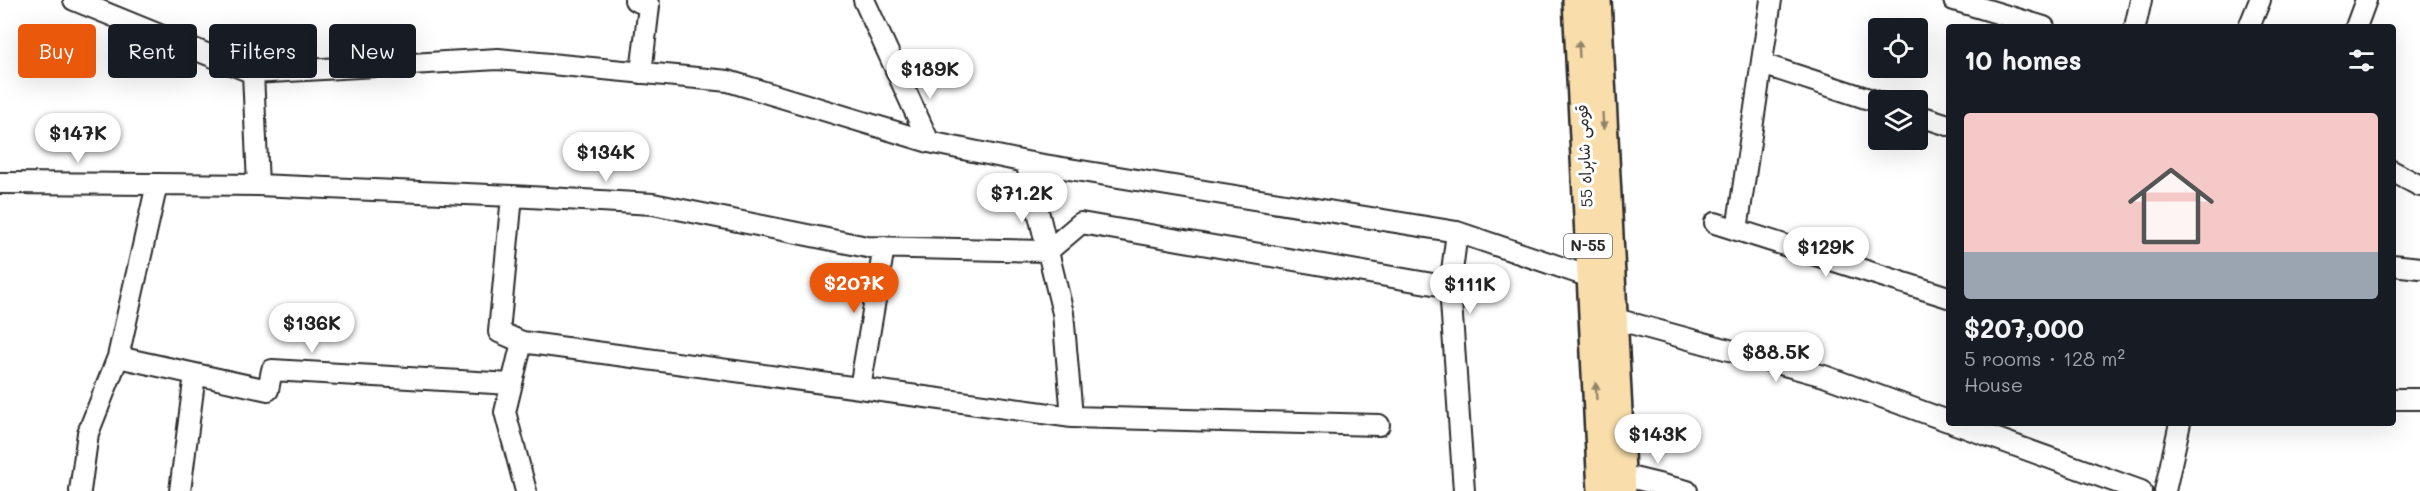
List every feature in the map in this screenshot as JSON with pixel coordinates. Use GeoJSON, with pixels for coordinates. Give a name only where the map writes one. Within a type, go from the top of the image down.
{"type":"FeatureCollection","features":[{"type":"Feature","properties":{"kind":"highway","name":"قومی شاہراہ 55"},"geometry":{"type":"LineString","coordinates":[[1577,0],[1591,92],[1612,318],[1610,446]]}},
{"type":"Feature","properties":{"kind":"highway","name":"قومی شاہراہ 55"},"geometry":{"type":"LineString","coordinates":[[1597,0],[1591,92],[1590,277],[1615,486]]}},
{"type":"Feature","properties":{"kind":"street"},"geometry":{"type":"LineString","coordinates":[[74,0],[209,55]]}},
{"type":"Feature","properties":{"kind":"street"},"geometry":{"type":"LineString","coordinates":[[635,0],[649,6],[641,73]]}},
{"type":"Feature","properties":{"kind":"street"},"geometry":{"type":"LineString","coordinates":[[864,0],[929,142]]}},
{"type":"Feature","properties":{"kind":"street"},"geometry":{"type":"LineString","coordinates":[[1737,230],[1771,0]]}},
{"type":"Feature","properties":{"kind":"street"},"geometry":{"type":"LineString","coordinates":[[2136,24],[2141,0]]}},
{"type":"Feature","properties":{"kind":"street"},"geometry":{"type":"LineString","coordinates":[[2250,24],[2260,0]]}},
{"type":"Feature","properties":{"kind":"street"},"geometry":{"type":"LineString","coordinates":[[2357,24],[2366,0]]}},
{"type":"Feature","properties":{"kind":"street"},"geometry":{"type":"LineString","coordinates":[[1965,2],[2035,24]]}},
{"type":"Feature","properties":{"kind":"street"},"geometry":{"type":"LineString","coordinates":[[317,69],[498,59],[728,81],[929,142],[1026,162],[1457,232],[1590,277]]}},
{"type":"Feature","properties":{"kind":"street"},"geometry":{"type":"LineString","coordinates":[[1762,64],[1868,99]]}},
{"type":"Feature","properties":{"kind":"street"},"geometry":{"type":"LineString","coordinates":[[253,78],[258,185]]}},
{"type":"Feature","properties":{"kind":"street"},"geometry":{"type":"LineString","coordinates":[[1928,119],[1946,124]]}},
{"type":"Feature","properties":{"kind":"street"},"geometry":{"type":"LineString","coordinates":[[1026,162],[1063,313],[1072,417]]}},
{"type":"Feature","properties":{"kind":"street"},"geometry":{"type":"LineString","coordinates":[[2396,173],[2420,186]]}},
{"type":"Feature","properties":{"kind":"street"},"geometry":{"type":"LineString","coordinates":[[0,183],[258,185],[653,204],[867,247],[1048,251],[1081,223],[1450,287]]}},
{"type":"Feature","properties":{"kind":"street"},"geometry":{"type":"LineString","coordinates":[[80,491],[88,433],[118,357],[157,184]]}},
{"type":"Feature","properties":{"kind":"street"},"geometry":{"type":"LineString","coordinates":[[512,196],[499,332],[522,342],[1072,417],[1379,425]]}},
{"type":"Feature","properties":{"kind":"street"},"geometry":{"type":"LineString","coordinates":[[1715,223],[1946,296]]}},
{"type":"Feature","properties":{"kind":"street"},"geometry":{"type":"LineString","coordinates":[[1457,232],[1450,287],[1464,491]]}},
{"type":"Feature","properties":{"kind":"street"},"geometry":{"type":"LineString","coordinates":[[860,388],[884,247]]}},
{"type":"Feature","properties":{"kind":"street"},"geometry":{"type":"LineString","coordinates":[[2396,265],[2420,268]]}},
{"type":"Feature","properties":{"kind":"street"},"geometry":{"type":"LineString","coordinates":[[1612,318],[1824,376],[1946,420]]}},
{"type":"Feature","properties":{"kind":"street"},"geometry":{"type":"LineString","coordinates":[[522,342],[505,412],[526,491]]}},
{"type":"Feature","properties":{"kind":"street"},"geometry":{"type":"LineString","coordinates":[[118,357],[268,390],[272,370],[512,384]]}},
{"type":"Feature","properties":{"kind":"street"},"geometry":{"type":"LineString","coordinates":[[180,491],[195,374]]}},
{"type":"Feature","properties":{"kind":"street"},"geometry":{"type":"LineString","coordinates":[[2396,399],[2420,399]]}},
{"type":"Feature","properties":{"kind":"street"},"geometry":{"type":"LineString","coordinates":[[1961,426],[2141,491]]}},
{"type":"Feature","properties":{"kind":"street"},"geometry":{"type":"LineString","coordinates":[[2165,491],[2179,426]]}},
{"type":"Feature","properties":{"kind":"street"},"geometry":{"type":"LineString","coordinates":[[1615,486],[1687,491]]}}]}
